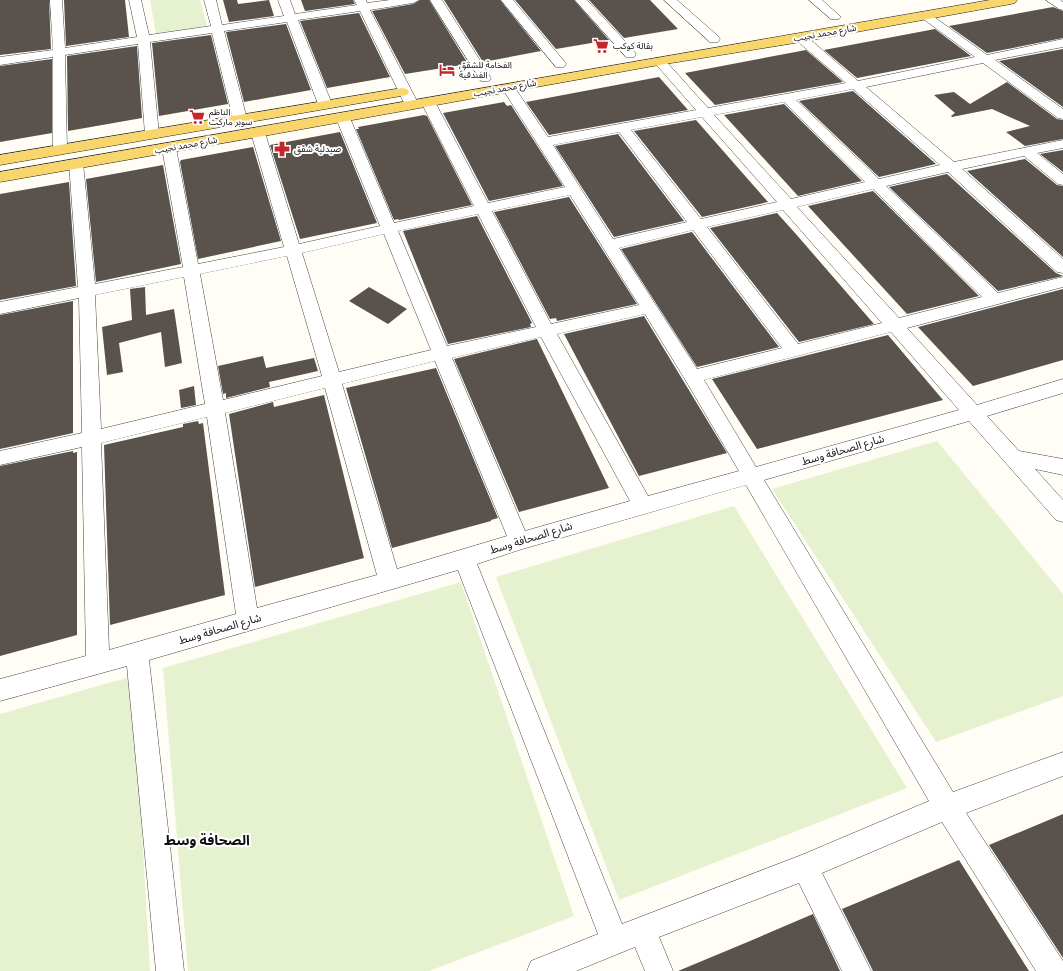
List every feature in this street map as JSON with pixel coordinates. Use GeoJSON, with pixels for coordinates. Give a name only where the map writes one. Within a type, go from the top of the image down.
{"type":"FeatureCollection","features":[{"type":"Feature","properties":{"kind":"main road","name":"شارع محمد نجيب"},"geometry":{"type":"LineString","coordinates":[[0,177],[343,118],[420,99],[504,81],[659,61],[801,38],[1011,0]]}},
{"type":"Feature","properties":{"kind":"main road","name":"شارع محمد نجيب"},"geometry":{"type":"LineString","coordinates":[[819,19],[850,14]]}},
{"type":"Feature","properties":{"kind":"main road"},"geometry":{"type":"LineString","coordinates":[[599,58],[630,54],[729,36]]}},
{"type":"Feature","properties":{"kind":"main road","name":"شارع محمد نجيب"},"geometry":{"type":"LineString","coordinates":[[545,67],[575,62]]}},
{"type":"Feature","properties":{"kind":"main road","name":"شارع محمد نجيب"},"geometry":{"type":"LineString","coordinates":[[470,80],[484,78],[504,81]]}},
{"type":"Feature","properties":{"kind":"main road","name":"شارع محمد نجيب"},"geometry":{"type":"LineString","coordinates":[[0,160],[404,91],[420,99]]}},
{"type":"Feature","properties":{"kind":"street"},"geometry":{"type":"LineString","coordinates":[[56,0],[59,52],[60,150]]}},
{"type":"Feature","properties":{"kind":"street"},"geometry":{"type":"LineString","coordinates":[[135,0],[144,40],[152,134]]}},
{"type":"Feature","properties":{"kind":"street"},"geometry":{"type":"LineString","coordinates":[[210,0],[240,119]]}},
{"type":"Feature","properties":{"kind":"street"},"geometry":{"type":"LineString","coordinates":[[284,0],[325,104]]}},
{"type":"Feature","properties":{"kind":"street"},"geometry":{"type":"LineString","coordinates":[[0,61],[290,18],[362,4],[413,0]]}},
{"type":"Feature","properties":{"kind":"street"},"geometry":{"type":"LineString","coordinates":[[436,0],[484,78]]}},
{"type":"Feature","properties":{"kind":"street"},"geometry":{"type":"LineString","coordinates":[[507,0],[560,64]]}},
{"type":"Feature","properties":{"kind":"street"},"geometry":{"type":"LineString","coordinates":[[581,0],[630,54]]}},
{"type":"Feature","properties":{"kind":"street"},"geometry":{"type":"LineString","coordinates":[[670,0],[714,39]]}},
{"type":"Feature","properties":{"kind":"street"},"geometry":{"type":"LineString","coordinates":[[815,0],[834,17]]}},
{"type":"Feature","properties":{"kind":"street"},"geometry":{"type":"LineString","coordinates":[[1052,0],[1063,7]]}},
{"type":"Feature","properties":{"kind":"street"},"geometry":{"type":"LineString","coordinates":[[362,4],[404,91]]}},
{"type":"Feature","properties":{"kind":"street"},"geometry":{"type":"LineString","coordinates":[[926,16],[1063,114]]}},
{"type":"Feature","properties":{"kind":"street"},"geometry":{"type":"LineString","coordinates":[[801,38],[951,167],[1063,268]]}},
{"type":"Feature","properties":{"kind":"street"},"geometry":{"type":"LineString","coordinates":[[544,142],[856,84],[1063,43]]}},
{"type":"Feature","properties":{"kind":"street"},"geometry":{"type":"LineString","coordinates":[[1048,46],[1063,56]]}},
{"type":"Feature","properties":{"kind":"street"},"geometry":{"type":"LineString","coordinates":[[659,61],[1063,514]]}},
{"type":"Feature","properties":{"kind":"street"},"geometry":{"type":"LineString","coordinates":[[504,81],[693,377],[947,807],[1053,971]]}},
{"type":"Feature","properties":{"kind":"street"},"geometry":{"type":"LineString","coordinates":[[786,96],[994,299]]}},
{"type":"Feature","properties":{"kind":"street"},"geometry":{"type":"LineString","coordinates":[[420,99],[483,209],[546,330],[643,506]]}},
{"type":"Feature","properties":{"kind":"street"},"geometry":{"type":"LineString","coordinates":[[343,118],[519,541]]}},
{"type":"Feature","properties":{"kind":"street"},"geometry":{"type":"LineString","coordinates":[[622,127],[794,351]]}},
{"type":"Feature","properties":{"kind":"street"},"geometry":{"type":"LineString","coordinates":[[258,133],[332,379],[389,580]]}},
{"type":"Feature","properties":{"kind":"street"},"geometry":{"type":"LineString","coordinates":[[609,245],[951,167],[1063,144]]}},
{"type":"Feature","properties":{"kind":"street"},"geometry":{"type":"LineString","coordinates":[[169,148],[193,270],[216,407],[248,621]]}},
{"type":"Feature","properties":{"kind":"street"},"geometry":{"type":"LineString","coordinates":[[1027,152],[1063,181]]}},
{"type":"Feature","properties":{"kind":"street"},"geometry":{"type":"LineString","coordinates":[[76,164],[87,291],[98,664]]}},
{"type":"Feature","properties":{"kind":"street"},"geometry":{"type":"LineString","coordinates":[[0,308],[294,250],[390,228],[574,190]]}},
{"type":"Feature","properties":{"kind":"street"},"geometry":{"type":"LineString","coordinates":[[693,377],[1063,282]]}},
{"type":"Feature","properties":{"kind":"street"},"geometry":{"type":"LineString","coordinates":[[0,458],[92,438],[440,354],[648,308]]}},
{"type":"Feature","properties":{"kind":"street","name":"شارع الصحافة وسط"},"geometry":{"type":"LineString","coordinates":[[0,690],[137,653],[464,559],[519,541],[974,413],[1063,386]]}},
{"type":"Feature","properties":{"kind":"street"},"geometry":{"type":"LineString","coordinates":[[1014,458],[1063,467]]}},
{"type":"Feature","properties":{"kind":"street"},"geometry":{"type":"LineString","coordinates":[[464,559],[615,941]]}},
{"type":"Feature","properties":{"kind":"street"},"geometry":{"type":"LineString","coordinates":[[137,653],[170,971]]}},
{"type":"Feature","properties":{"kind":"street"},"geometry":{"type":"LineString","coordinates":[[541,971],[805,867],[947,807],[1063,764]]}},
{"type":"Feature","properties":{"kind":"street"},"geometry":{"type":"LineString","coordinates":[[805,867],[857,971]]}},
{"type":"Feature","properties":{"kind":"street"},"geometry":{"type":"LineString","coordinates":[[642,930],[659,971]]}},
{"type":"Feature","properties":{"kind":"green space"},"geometry":{"type":"Polygon","coordinates":[[[150,0],[200,0],[207,26],[156,34],[150,0]]]}},
{"type":"Feature","properties":{"kind":"green space"},"geometry":{"type":"Polygon","coordinates":[[[937,441],[1063,594],[1063,696],[936,742],[772,489],[937,441]]]}},
{"type":"Feature","properties":{"kind":"green space"},"geometry":{"type":"Polygon","coordinates":[[[734,506],[907,788],[619,900],[496,577],[734,506]]]}},
{"type":"Feature","properties":{"kind":"green space"},"geometry":{"type":"Polygon","coordinates":[[[461,582],[574,916],[429,971],[188,971],[163,668],[461,582]]]}},
{"type":"Feature","properties":{"kind":"green space"},"geometry":{"type":"Polygon","coordinates":[[[133,676],[150,971],[0,971],[0,714],[133,676]]]}},
{"type":"Feature","properties":{"kind":"building"},"geometry":{"type":"Polygon","coordinates":[[[0,0],[49,0],[51,49],[0,55],[0,0]]]}},
{"type":"Feature","properties":{"kind":"building"},"geometry":{"type":"Polygon","coordinates":[[[64,0],[125,0],[129,37],[66,46],[64,0]]]}},
{"type":"Feature","properties":{"kind":"building"},"geometry":{"type":"Polygon","coordinates":[[[223,0],[237,0],[238,4],[269,0],[274,16],[229,22],[223,0]]]}},
{"type":"Feature","properties":{"kind":"building"},"geometry":{"type":"Polygon","coordinates":[[[301,0],[353,0],[355,4],[305,11],[301,0]]]}},
{"type":"Feature","properties":{"kind":"building"},"geometry":{"type":"Polygon","coordinates":[[[420,0],[429,0],[468,64],[405,74],[372,11],[413,4],[420,0]]]}},
{"type":"Feature","properties":{"kind":"building"},"geometry":{"type":"Polygon","coordinates":[[[444,0],[500,0],[541,51],[483,62],[444,0]]]}},
{"type":"Feature","properties":{"kind":"building"},"geometry":{"type":"Polygon","coordinates":[[[515,0],[574,0],[609,40],[556,49],[515,0]]]}},
{"type":"Feature","properties":{"kind":"building"},"geometry":{"type":"Polygon","coordinates":[[[589,0],[650,0],[678,29],[624,38],[589,0]]]}},
{"type":"Feature","properties":{"kind":"building"},"geometry":{"type":"Polygon","coordinates":[[[1053,7],[1063,11],[1063,38],[987,53],[949,26],[1053,7]]]}},
{"type":"Feature","properties":{"kind":"building"},"geometry":{"type":"Polygon","coordinates":[[[359,13],[390,77],[327,88],[300,21],[359,13]]]}},
{"type":"Feature","properties":{"kind":"building"},"geometry":{"type":"Polygon","coordinates":[[[286,24],[311,90],[244,102],[226,32],[286,24]]]}},
{"type":"Feature","properties":{"kind":"building"},"geometry":{"type":"Polygon","coordinates":[[[935,29],[971,56],[857,78],[824,50],[935,29]]]}},
{"type":"Feature","properties":{"kind":"building"},"geometry":{"type":"Polygon","coordinates":[[[211,35],[228,104],[159,116],[152,43],[211,35]]]}},
{"type":"Feature","properties":{"kind":"building"},"geometry":{"type":"Polygon","coordinates":[[[137,46],[142,118],[68,131],[67,56],[137,46]]]}},
{"type":"Feature","properties":{"kind":"building"},"geometry":{"type":"Polygon","coordinates":[[[1063,49],[1063,107],[999,61],[1063,49]]]}},
{"type":"Feature","properties":{"kind":"building"},"geometry":{"type":"Polygon","coordinates":[[[806,50],[843,82],[715,105],[685,73],[806,50]]]}},
{"type":"Feature","properties":{"kind":"building"},"geometry":{"type":"Polygon","coordinates":[[[52,59],[52,133],[0,142],[0,66],[52,59]]]}},
{"type":"Feature","properties":{"kind":"building"},"geometry":{"type":"Polygon","coordinates":[[[659,77],[688,110],[549,135],[526,102],[659,77]]]}},
{"type":"Feature","properties":{"kind":"building"},"geometry":{"type":"Polygon","coordinates":[[[1007,82],[1057,119],[1063,120],[1063,139],[1025,146],[1006,132],[1030,126],[992,109],[952,117],[951,116],[955,113],[934,95],[954,92],[970,104],[1007,82]]]}},
{"type":"Feature","properties":{"kind":"building"},"geometry":{"type":"Polygon","coordinates":[[[853,91],[936,164],[879,177],[799,101],[853,91]]]}},
{"type":"Feature","properties":{"kind":"building"},"geometry":{"type":"Polygon","coordinates":[[[504,102],[507,106],[511,105],[563,186],[489,201],[443,113],[504,102]]]}},
{"type":"Feature","properties":{"kind":"building"},"geometry":{"type":"Polygon","coordinates":[[[784,104],[862,181],[798,196],[724,115],[784,104]]]}},
{"type":"Feature","properties":{"kind":"building"},"geometry":{"type":"Polygon","coordinates":[[[424,115],[427,116],[472,205],[394,220],[356,129],[359,129],[358,127],[424,115]]]}},
{"type":"Feature","properties":{"kind":"building"},"geometry":{"type":"Polygon","coordinates":[[[696,120],[768,202],[702,217],[634,131],[696,120]]]}},
{"type":"Feature","properties":{"kind":"building"},"geometry":{"type":"Polygon","coordinates":[[[340,132],[377,223],[300,239],[270,145],[340,132]]]}},
{"type":"Feature","properties":{"kind":"building"},"geometry":{"type":"Polygon","coordinates":[[[618,134],[684,221],[614,237],[555,146],[618,134]]]}},
{"type":"Feature","properties":{"kind":"building"},"geometry":{"type":"Polygon","coordinates":[[[253,147],[281,241],[198,259],[180,162],[181,160],[253,147]]]}},
{"type":"Feature","properties":{"kind":"building"},"geometry":{"type":"Polygon","coordinates":[[[1063,150],[1063,172],[1040,154],[1063,150]]]}},
{"type":"Feature","properties":{"kind":"building"},"geometry":{"type":"Polygon","coordinates":[[[1025,159],[1057,185],[1063,186],[1063,257],[967,171],[1025,159]]]}},
{"type":"Feature","properties":{"kind":"building"},"geometry":{"type":"Polygon","coordinates":[[[163,165],[181,264],[96,282],[86,179],[163,165]]]}},
{"type":"Feature","properties":{"kind":"building"},"geometry":{"type":"Polygon","coordinates":[[[947,174],[1056,273],[1063,276],[998,291],[889,187],[947,174]]]}},
{"type":"Feature","properties":{"kind":"building"},"geometry":{"type":"Polygon","coordinates":[[[69,182],[76,286],[0,300],[0,194],[69,182]]]}},
{"type":"Feature","properties":{"kind":"building"},"geometry":{"type":"Polygon","coordinates":[[[873,191],[979,296],[907,314],[808,206],[873,191]]]}},
{"type":"Feature","properties":{"kind":"building"},"geometry":{"type":"Polygon","coordinates":[[[569,197],[637,304],[557,321],[556,318],[550,319],[494,212],[569,197]]]}},
{"type":"Feature","properties":{"kind":"building"},"geometry":{"type":"Polygon","coordinates":[[[777,213],[874,324],[799,342],[710,228],[777,213]]]}},
{"type":"Feature","properties":{"kind":"building"},"geometry":{"type":"Polygon","coordinates":[[[477,216],[532,323],[530,324],[531,327],[448,344],[403,231],[477,216]]]}},
{"type":"Feature","properties":{"kind":"building"},"geometry":{"type":"Polygon","coordinates":[[[692,232],[779,347],[697,367],[621,249],[692,232]]]}},
{"type":"Feature","properties":{"kind":"building"},"geometry":{"type":"Polygon","coordinates":[[[145,287],[146,315],[174,309],[182,363],[165,367],[161,332],[119,343],[123,372],[107,375],[102,327],[132,320],[130,289],[145,287]]]}},
{"type":"Feature","properties":{"kind":"building"},"geometry":{"type":"Polygon","coordinates":[[[369,287],[407,309],[388,324],[349,301],[369,287]]]}},
{"type":"Feature","properties":{"kind":"building"},"geometry":{"type":"Polygon","coordinates":[[[1063,289],[1063,360],[973,386],[918,327],[1063,289]]]}},
{"type":"Feature","properties":{"kind":"building"},"geometry":{"type":"Polygon","coordinates":[[[73,301],[73,433],[0,449],[0,315],[73,301]]]}},
{"type":"Feature","properties":{"kind":"building"},"geometry":{"type":"Polygon","coordinates":[[[644,316],[727,453],[639,476],[564,334],[644,316]]]}},
{"type":"Feature","properties":{"kind":"building"},"geometry":{"type":"Polygon","coordinates":[[[888,335],[943,400],[757,449],[712,379],[888,335]]]}},
{"type":"Feature","properties":{"kind":"building"},"geometry":{"type":"Polygon","coordinates":[[[537,339],[609,488],[519,512],[454,359],[537,339]]]}},
{"type":"Feature","properties":{"kind":"building"},"geometry":{"type":"Polygon","coordinates":[[[263,356],[266,368],[314,358],[318,371],[269,382],[270,387],[226,398],[226,393],[223,394],[218,366],[263,356]]]}},
{"type":"Feature","properties":{"kind":"building"},"geometry":{"type":"Polygon","coordinates":[[[436,368],[498,518],[392,548],[346,388],[436,368]]]}},
{"type":"Feature","properties":{"kind":"building"},"geometry":{"type":"Polygon","coordinates":[[[194,386],[196,405],[181,408],[179,390],[194,386]]]}},
{"type":"Feature","properties":{"kind":"building"},"geometry":{"type":"Polygon","coordinates":[[[324,395],[364,558],[255,587],[229,414],[273,402],[274,407],[324,395]]]}},
{"type":"Feature","properties":{"kind":"building"},"geometry":{"type":"Polygon","coordinates":[[[198,421],[199,424],[203,423],[225,595],[110,625],[104,445],[183,427],[183,424],[198,421]]]}},
{"type":"Feature","properties":{"kind":"building"},"geometry":{"type":"Polygon","coordinates":[[[73,451],[73,453],[77,452],[77,635],[0,656],[0,466],[73,451]]]}},
{"type":"Feature","properties":{"kind":"building"},"geometry":{"type":"Polygon","coordinates":[[[1063,814],[1063,958],[989,845],[1063,814]]]}},
{"type":"Feature","properties":{"kind":"building"},"geometry":{"type":"Polygon","coordinates":[[[959,860],[1029,971],[873,971],[842,909],[959,860]]]}},
{"type":"Feature","properties":{"kind":"building"},"geometry":{"type":"Polygon","coordinates":[[[813,914],[840,971],[678,971],[750,941],[813,914]]]}},
{"type":"Feature","properties":{"kind":"place","name":"بقالة كوكب"},"geometry":{"type":"Point","coordinates":[601,46]}},
{"type":"Feature","properties":{"kind":"place","name":"الفخامة للشقق الفندقية"},"geometry":{"type":"Point","coordinates":[447,70]}},
{"type":"Feature","properties":{"kind":"place","name":"الناظم سوبر ماركت"},"geometry":{"type":"Point","coordinates":[197,117]}},
{"type":"Feature","properties":{"kind":"place","name":"صيدلية شفق"},"geometry":{"type":"Point","coordinates":[282,149]}},
{"type":"Feature","properties":{"kind":"district","name":"الصحافة وسط"},"geometry":{"type":"Point","coordinates":[207,840]}}]}
